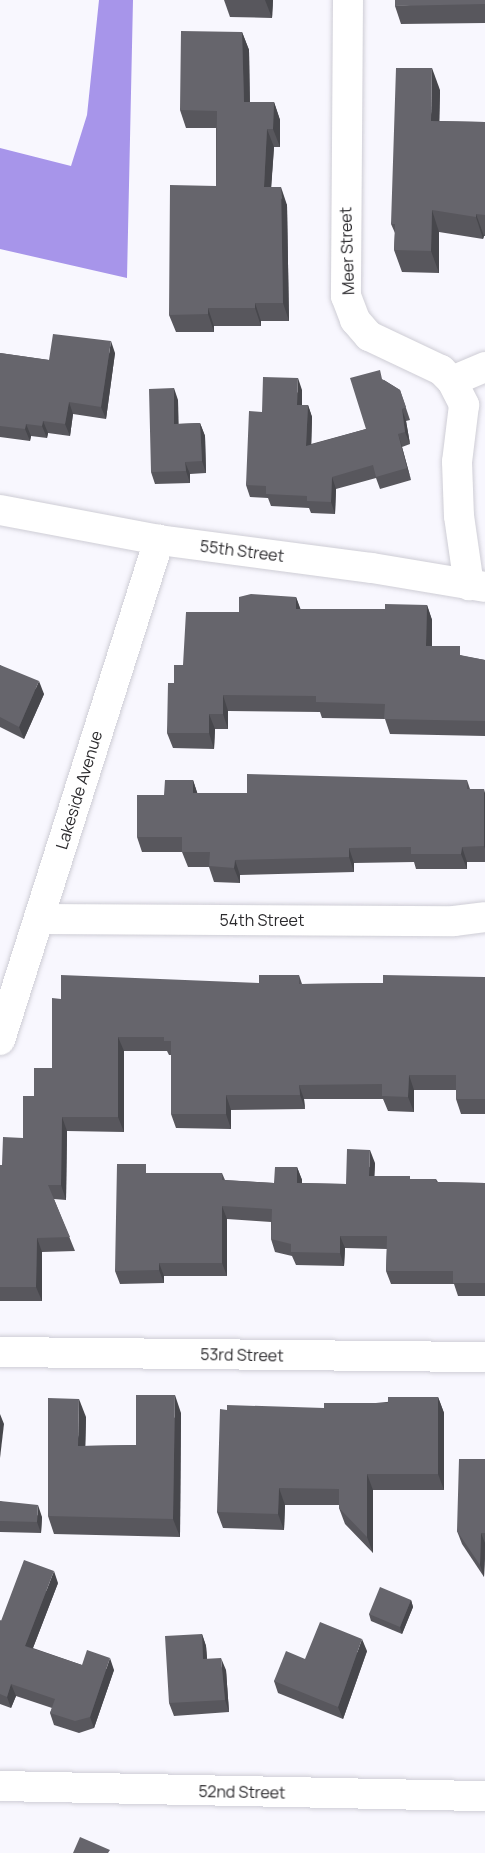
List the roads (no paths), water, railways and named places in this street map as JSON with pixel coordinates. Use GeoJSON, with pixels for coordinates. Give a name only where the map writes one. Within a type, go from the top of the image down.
{"type":"FeatureCollection","features":[{"type":"Feature","properties":{"kind":"street","name":"Meer Street"},"geometry":{"type":"LineString","coordinates":[[348,0],[346,296],[355,320],[369,336],[432,365],[453,381]]}},
{"type":"Feature","properties":{"kind":"street"},"geometry":{"type":"LineString","coordinates":[[477,586],[458,494],[464,405],[453,381],[485,367]]}},
{"type":"Feature","properties":{"kind":"street","name":"55th Street"},"geometry":{"type":"LineString","coordinates":[[0,510],[159,540],[372,568],[477,586]]}},
{"type":"Feature","properties":{"kind":"street","name":"Lakeside Avenue"},"geometry":{"type":"LineString","coordinates":[[0,1040],[159,540]]}},
{"type":"Feature","properties":{"kind":"street","name":"54th Street"},"geometry":{"type":"LineString","coordinates":[[40,919],[454,921],[485,917]]}},
{"type":"Feature","properties":{"kind":"street","name":"53rd Street"},"geometry":{"type":"LineString","coordinates":[[0,1352],[485,1357]]}},
{"type":"Feature","properties":{"kind":"street","name":"52nd Street"},"geometry":{"type":"LineString","coordinates":[[0,1785],[485,1796]]}}]}
